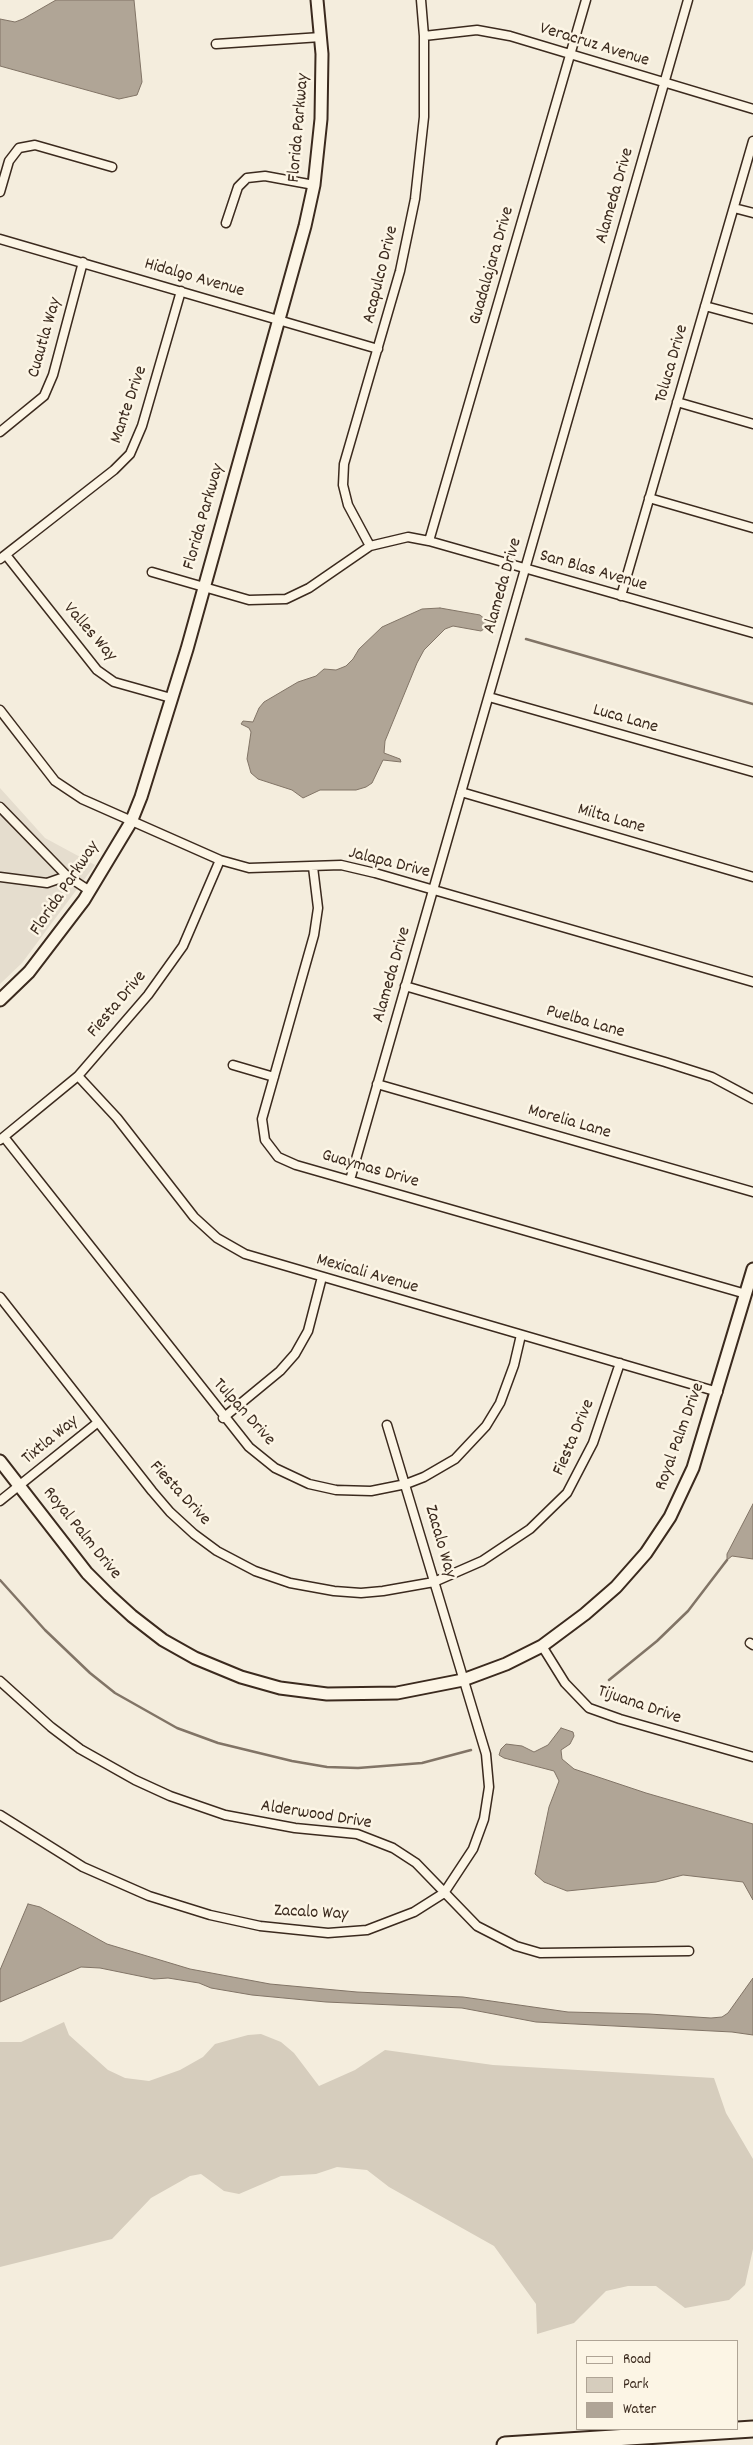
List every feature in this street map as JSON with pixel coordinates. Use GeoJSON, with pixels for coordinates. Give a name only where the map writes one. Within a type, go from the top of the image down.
{"type":"FeatureCollection","features":[{"type":"Feature","properties":{"kind":"highway"},"geometry":{"type":"LineString","coordinates":[[738,2430],[753,2429]]}},
{"type":"Feature","properties":{"kind":"highway"},"geometry":{"type":"LineString","coordinates":[[505,2445],[738,2430]]}},
{"type":"Feature","properties":{"kind":"street","name":"Florida Parkway"},"geometry":{"type":"LineString","coordinates":[[0,1000],[29,972],[90,891],[131,822],[141,797],[187,649],[280,320],[314,185],[322,119],[321,37],[317,0]]}},
{"type":"Feature","properties":{"kind":"street","name":"Acapulco Drive"},"geometry":{"type":"LineString","coordinates":[[370,546],[348,505],[344,485],[344,464],[400,271],[416,199],[424,117],[424,36],[420,0]]}},
{"type":"Feature","properties":{"kind":"street","name":"Guadalajara Drive"},"geometry":{"type":"LineString","coordinates":[[429,540],[586,0]]}},
{"type":"Feature","properties":{"kind":"street","name":"Alameda Drive"},"geometry":{"type":"LineString","coordinates":[[350,1180],[688,0]]}},
{"type":"Feature","properties":{"kind":"street","name":"Veracruz Avenue"},"geometry":{"type":"LineString","coordinates":[[424,36],[477,30],[510,36],[753,109]]}},
{"type":"Feature","properties":{"kind":"street"},"geometry":{"type":"LineString","coordinates":[[216,44],[321,37]]}},
{"type":"Feature","properties":{"kind":"street","name":"Toluca Drive"},"geometry":{"type":"LineString","coordinates":[[621,596],[753,141]]}},
{"type":"Feature","properties":{"kind":"street"},"geometry":{"type":"LineString","coordinates":[[0,192],[9,161],[19,148],[35,146],[112,167]]}},
{"type":"Feature","properties":{"kind":"street"},"geometry":{"type":"LineString","coordinates":[[226,223],[238,187],[247,178],[265,176],[314,185]]}},
{"type":"Feature","properties":{"kind":"street"},"geometry":{"type":"LineString","coordinates":[[734,208],[753,214]]}},
{"type":"Feature","properties":{"kind":"street","name":"Hidalgo Avenue"},"geometry":{"type":"LineString","coordinates":[[0,239],[378,349]]}},
{"type":"Feature","properties":{"kind":"street","name":"Cuautla Way"},"geometry":{"type":"LineString","coordinates":[[0,432],[44,396],[53,375],[83,262]]}},
{"type":"Feature","properties":{"kind":"street","name":"Mante Drive"},"geometry":{"type":"LineString","coordinates":[[3,557],[114,470],[130,454],[142,426],[181,291]]}},
{"type":"Feature","properties":{"kind":"street"},"geometry":{"type":"LineString","coordinates":[[705,306],[753,319]]}},
{"type":"Feature","properties":{"kind":"street"},"geometry":{"type":"LineString","coordinates":[[677,402],[753,424]]}},
{"type":"Feature","properties":{"kind":"street"},"geometry":{"type":"LineString","coordinates":[[649,498],[753,528]]}},
{"type":"Feature","properties":{"kind":"street","name":"San Blas Avenue"},"geometry":{"type":"LineString","coordinates":[[152,572],[249,600],[286,599],[309,588],[370,546],[408,537],[429,540],[753,633]]}},
{"type":"Feature","properties":{"kind":"street","name":"Valles Way"},"geometry":{"type":"LineString","coordinates":[[3,557],[97,670],[114,682],[171,698]]}},
{"type":"Feature","properties":{"kind":"street","name":"Luca Lane"},"geometry":{"type":"LineString","coordinates":[[488,696],[753,772]]}},
{"type":"Feature","properties":{"kind":"street","name":"Jalapa Drive"},"geometry":{"type":"LineString","coordinates":[[0,710],[55,781],[82,799],[220,860],[249,868],[341,866],[433,890],[753,982]]}},
{"type":"Feature","properties":{"kind":"street","name":"Milta Lane"},"geometry":{"type":"LineString","coordinates":[[461,792],[753,877]]}},
{"type":"Feature","properties":{"kind":"street"},"geometry":{"type":"LineString","coordinates":[[1,810],[67,876],[90,891]]}},
{"type":"Feature","properties":{"kind":"street","name":"Fiesta Drive"},"geometry":{"type":"LineString","coordinates":[[2,1139],[78,1076],[148,995],[182,946],[220,860]]}},
{"type":"Feature","properties":{"kind":"street","name":"Guaymas Drive"},"geometry":{"type":"LineString","coordinates":[[313,867],[318,908],[314,935],[262,1119],[265,1140],[278,1157],[296,1165],[746,1294]]}},
{"type":"Feature","properties":{"kind":"street"},"geometry":{"type":"LineString","coordinates":[[0,876],[47,883],[67,876]]}},
{"type":"Feature","properties":{"kind":"street","name":"Puelba Lane"},"geometry":{"type":"LineString","coordinates":[[405,986],[712,1077],[753,1099]]}},
{"type":"Feature","properties":{"kind":"street"},"geometry":{"type":"LineString","coordinates":[[233,1065],[274,1077]]}},
{"type":"Feature","properties":{"kind":"street","name":"Mexicali Avenue"},"geometry":{"type":"LineString","coordinates":[[78,1076],[117,1118],[194,1217],[217,1238],[245,1254],[718,1392]]}},
{"type":"Feature","properties":{"kind":"street","name":"Morelia Lane"},"geometry":{"type":"LineString","coordinates":[[377,1084],[753,1192]]}},
{"type":"Feature","properties":{"kind":"street","name":"Tulpan Drive"},"geometry":{"type":"LineString","coordinates":[[2,1139],[223,1418],[249,1447],[262,1457],[286,1474],[310,1484],[336,1490],[371,1491],[406,1484],[424,1477],[454,1459],[486,1426],[500,1403],[514,1365],[521,1335]]}},
{"type":"Feature","properties":{"kind":"street","name":"Royal Palm Drive"},"geometry":{"type":"LineString","coordinates":[[0,1461],[87,1573],[132,1616],[163,1640],[195,1658],[241,1677],[280,1688],[327,1694],[397,1693],[463,1680],[506,1664],[542,1646],[591,1609],[616,1587],[646,1553],[670,1517],[693,1468],[718,1392],[753,1269]]}},
{"type":"Feature","properties":{"kind":"street"},"geometry":{"type":"LineString","coordinates":[[223,1418],[280,1371],[296,1354],[308,1331],[322,1277]]}},
{"type":"Feature","properties":{"kind":"street","name":"Fiesta Drive"},"geometry":{"type":"LineString","coordinates":[[0,1297],[97,1422],[181,1523],[217,1551],[255,1571],[290,1583],[334,1591],[361,1593],[407,1588],[434,1582],[482,1561],[530,1529],[567,1493],[593,1442],[620,1363]]}},
{"type":"Feature","properties":{"kind":"street","name":"Tixtla Way"},"geometry":{"type":"LineString","coordinates":[[0,1501],[97,1422]]}},
{"type":"Feature","properties":{"kind":"street","name":"Zacalo Way"},"geometry":{"type":"LineString","coordinates":[[0,1815],[83,1867],[133,1889],[210,1915],[260,1926],[328,1933],[367,1930],[414,1912],[444,1893],[473,1849],[488,1802],[486,1754],[387,1425]]}},
{"type":"Feature","properties":{"kind":"street","name":"Tijuana Drive"},"geometry":{"type":"LineString","coordinates":[[542,1646],[565,1683],[589,1708],[620,1719],[753,1757]]}},
{"type":"Feature","properties":{"kind":"street","name":"Alderwood Drive"},"geometry":{"type":"LineString","coordinates":[[0,1681],[45,1722],[80,1749],[135,1780],[190,1804],[225,1815],[261,1823],[340,1832],[374,1839],[405,1854],[477,1926],[516,1946],[540,1953],[689,1951]]}},
{"type":"Feature","properties":{"kind":"shaded area"},"geometry":{"type":"Polygon","coordinates":[[[0,788],[45,838],[95,865],[22,963],[0,984],[0,788]]]}},
{"type":"Feature","properties":{"kind":"green space"},"geometry":{"type":"Polygon","coordinates":[[[64,2022],[69,2035],[108,2070],[125,2078],[149,2081],[180,2070],[203,2057],[215,2044],[248,2035],[261,2034],[281,2042],[294,2053],[319,2086],[355,2070],[385,2050],[493,2065],[714,2078],[726,2113],[753,2159],[753,2249],[745,2285],[729,2300],[685,2308],[656,2286],[628,2286],[606,2291],[574,2323],[537,2334],[536,2304],[494,2246],[389,2187],[367,2170],[337,2167],[316,2174],[281,2176],[239,2194],[224,2191],[201,2174],[190,2176],[151,2198],[112,2239],[0,2267],[0,2042],[21,2042],[64,2022]]]}},
{"type":"Feature","properties":{"kind":"water"},"geometry":{"type":"Polygon","coordinates":[[[56,0],[134,0],[142,82],[137,95],[119,99],[0,66],[0,19],[15,22],[56,0]]]}},
{"type":"Feature","properties":{"kind":"water"},"geometry":{"type":"Polygon","coordinates":[[[440,608],[480,615],[487,621],[487,627],[481,631],[453,626],[445,629],[424,650],[385,741],[384,753],[400,759],[401,762],[383,760],[372,783],[366,787],[356,790],[320,790],[303,798],[292,790],[258,779],[251,773],[247,759],[251,732],[249,728],[241,724],[243,721],[253,722],[264,702],[298,682],[316,676],[324,669],[336,670],[346,666],[359,649],[382,627],[422,609],[440,608]]]}},
{"type":"Feature","properties":{"kind":"water"},"geometry":{"type":"Polygon","coordinates":[[[753,1504],[753,1559],[732,1556],[727,1560],[727,1554],[753,1504]]]}},
{"type":"Feature","properties":{"kind":"water"},"geometry":{"type":"Polygon","coordinates":[[[561,1728],[573,1732],[574,1736],[570,1744],[561,1750],[562,1759],[574,1769],[646,1793],[753,1824],[753,1900],[743,1882],[683,1875],[656,1882],[567,1891],[544,1882],[535,1874],[549,1807],[559,1781],[554,1771],[499,1755],[501,1749],[506,1744],[522,1746],[534,1752],[548,1745],[561,1728]]]}},
{"type":"Feature","properties":{"kind":"water"},"geometry":{"type":"Polygon","coordinates":[[[28,1904],[40,1907],[107,1944],[190,1969],[270,1984],[357,1992],[463,1997],[568,2012],[711,2018],[722,2017],[728,2013],[753,1978],[753,2035],[732,2032],[536,2022],[462,2008],[326,2002],[252,1995],[211,1988],[199,1983],[168,1978],[154,1979],[100,1968],[81,1967],[0,2002],[0,1970],[28,1904]]]}},
{"type":"Feature","properties":{"kind":"waterway"},"geometry":{"type":"LineString","coordinates":[[526,639],[753,704]]}},
{"type":"Feature","properties":{"kind":"waterway"},"geometry":{"type":"LineString","coordinates":[[609,1680],[657,1641],[688,1611],[727,1560]]}},
{"type":"Feature","properties":{"kind":"waterway"},"geometry":{"type":"LineString","coordinates":[[0,1580],[45,1630],[90,1673],[115,1693],[177,1728],[218,1743],[292,1761],[327,1767],[358,1768],[422,1763],[471,1750]]}}]}
